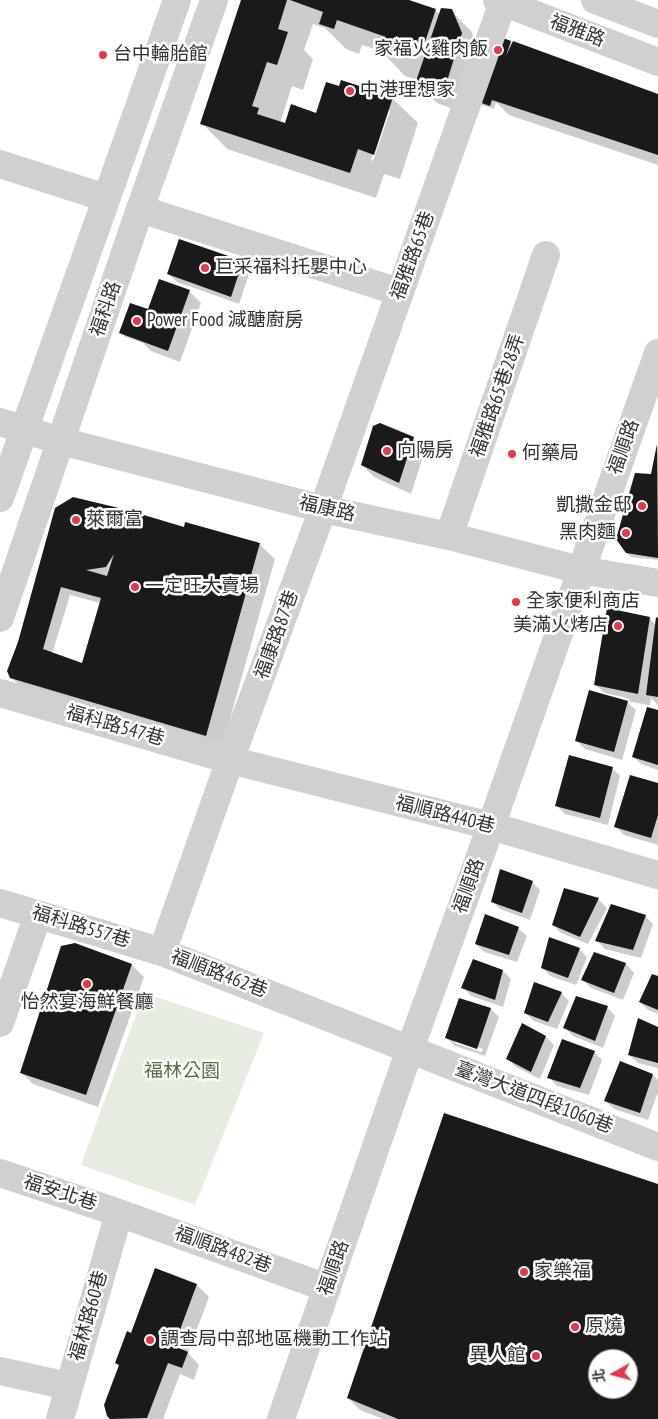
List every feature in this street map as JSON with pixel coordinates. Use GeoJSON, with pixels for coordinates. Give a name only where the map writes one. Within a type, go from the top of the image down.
{"type":"FeatureCollection","features":[{"type":"Feature","properties":{"kind":"street","name":"福科路"},"geometry":{"type":"LineString","coordinates":[[0,498],[12,426],[106,198],[177,0]]}},
{"type":"Feature","properties":{"kind":"street","name":"福科路"},"geometry":{"type":"LineString","coordinates":[[0,618],[140,209],[214,0]]}},
{"type":"Feature","properties":{"kind":"street","name":"福雅路"},"geometry":{"type":"LineString","coordinates":[[595,0],[658,24]]}},
{"type":"Feature","properties":{"kind":"street","name":"福雅路"},"geometry":{"type":"LineString","coordinates":[[500,1],[658,62]]}},
{"type":"Feature","properties":{"kind":"street","name":"福雅路65巷"},"geometry":{"type":"LineString","coordinates":[[323,509],[500,1]]}},
{"type":"Feature","properties":{"kind":"street"},"geometry":{"type":"LineString","coordinates":[[0,164],[106,198]]}},
{"type":"Feature","properties":{"kind":"street"},"geometry":{"type":"LineString","coordinates":[[140,209],[400,292]]}},
{"type":"Feature","properties":{"kind":"street","name":"福雅路65巷28弄"},"geometry":{"type":"LineString","coordinates":[[450,536],[546,255]]}},
{"type":"Feature","properties":{"kind":"street","name":"福順路"},"geometry":{"type":"LineString","coordinates":[[281,1419],[410,1049],[658,353]]}},
{"type":"Feature","properties":{"kind":"street","name":"福康路"},"geometry":{"type":"LineString","coordinates":[[12,426],[61,441],[323,509],[450,536],[580,570],[658,583]]}},
{"type":"Feature","properties":{"kind":"street","name":"福康路87巷"},"geometry":{"type":"LineString","coordinates":[[230,760],[323,509]]}},
{"type":"Feature","properties":{"kind":"street","name":"福科路547巷"},"geometry":{"type":"LineString","coordinates":[[0,693],[230,760]]}},
{"type":"Feature","properties":{"kind":"street","name":"福順路440巷"},"geometry":{"type":"LineString","coordinates":[[230,760],[491,826],[658,875]]}},
{"type":"Feature","properties":{"kind":"street","name":"福順路462巷"},"geometry":{"type":"LineString","coordinates":[[230,760],[162,952],[410,1049]]}},
{"type":"Feature","properties":{"kind":"street","name":"福科路557巷"},"geometry":{"type":"LineString","coordinates":[[0,903],[162,952]]}},
{"type":"Feature","properties":{"kind":"street"},"geometry":{"type":"LineString","coordinates":[[0,1023],[38,914]]}},
{"type":"Feature","properties":{"kind":"street","name":"臺灣大道四段1060巷"},"geometry":{"type":"LineString","coordinates":[[410,1049],[658,1146]]}},
{"type":"Feature","properties":{"kind":"street","name":"福安北巷"},"geometry":{"type":"LineString","coordinates":[[0,1173],[119,1213]]}},
{"type":"Feature","properties":{"kind":"street","name":"福順路482巷"},"geometry":{"type":"LineString","coordinates":[[119,1213],[327,1288]]}},
{"type":"Feature","properties":{"kind":"street","name":"福林路60巷"},"geometry":{"type":"LineString","coordinates":[[60,1419],[119,1213]]}},
{"type":"Feature","properties":{"kind":"street"},"geometry":{"type":"LineString","coordinates":[[0,1371],[68,1386]]}},
{"type":"Feature","properties":{"kind":"green space","name":"福林公園"},"geometry":{"type":"Polygon","coordinates":[[[144,993],[264,1033],[195,1205],[81,1165],[144,993]]]}},
{"type":"Feature","properties":{"kind":"building","name":"中港理想家"},"geometry":{"type":"Polygon","coordinates":[[[241,0],[287,0],[278,29],[288,32],[277,65],[267,62],[252,106],[259,108],[257,114],[285,123],[291,104],[316,113],[326,82],[339,86],[341,80],[393,97],[374,155],[358,149],[350,173],[200,124],[241,0]]]}},
{"type":"Feature","properties":{"kind":"building","name":"中港理想家"},"geometry":{"type":"Polygon","coordinates":[[[290,0],[409,0],[436,9],[422,51],[401,44],[397,57],[378,50],[383,36],[337,20],[334,29],[319,24],[323,12],[290,0]]]}},
{"type":"Feature","properties":{"kind":"building"},"geometry":{"type":"Polygon","coordinates":[[[441,8],[452,9],[462,33],[443,94],[415,84],[441,8]]]}},
{"type":"Feature","properties":{"kind":"building"},"geometry":{"type":"Polygon","coordinates":[[[495,35],[511,41],[506,56],[513,41],[658,94],[658,155],[492,100],[490,106],[473,100],[495,35]]]}},
{"type":"Feature","properties":{"kind":"building","name":"巨采福科托嬰中心"},"geometry":{"type":"Polygon","coordinates":[[[179,239],[243,261],[231,297],[167,274],[179,239]]]}},
{"type":"Feature","properties":{"kind":"building"},"geometry":{"type":"Polygon","coordinates":[[[159,279],[190,290],[168,351],[119,333],[130,303],[148,309],[159,279]]]}},
{"type":"Feature","properties":{"kind":"building","name":"向陽房"},"geometry":{"type":"Polygon","coordinates":[[[380,423],[414,437],[399,483],[361,465],[373,426],[380,423]]]}},
{"type":"Feature","properties":{"kind":"building","name":"凱撒金邸"},"geometry":{"type":"Polygon","coordinates":[[[657,444],[658,558],[626,553],[616,539],[635,473],[651,474],[657,444]]]}},
{"type":"Feature","properties":{"kind":"building"},"geometry":{"type":"Polygon","coordinates":[[[73,497],[127,510],[184,527],[185,522],[260,543],[206,736],[10,678],[7,671],[18,642],[55,508],[73,497]],[[114,554],[106,567],[86,570],[107,576],[114,554]],[[61,587],[43,649],[82,663],[101,598],[61,587]]]}},
{"type":"Feature","properties":{"kind":"building"},"geometry":{"type":"Polygon","coordinates":[[[607,608],[650,617],[638,694],[594,685],[607,608]]]}},
{"type":"Feature","properties":{"kind":"building"},"geometry":{"type":"Polygon","coordinates":[[[656,617],[658,618],[658,697],[646,695],[656,617]]]}},
{"type":"Feature","properties":{"kind":"building"},"geometry":{"type":"Polygon","coordinates":[[[589,690],[628,701],[614,752],[575,741],[589,690]]]}},
{"type":"Feature","properties":{"kind":"building"},"geometry":{"type":"Polygon","coordinates":[[[647,707],[658,710],[658,765],[632,757],[647,707]]]}},
{"type":"Feature","properties":{"kind":"building"},"geometry":{"type":"Polygon","coordinates":[[[569,755],[613,767],[600,818],[555,806],[569,755]]]}},
{"type":"Feature","properties":{"kind":"building"},"geometry":{"type":"Polygon","coordinates":[[[630,775],[658,783],[658,815],[651,838],[614,827],[630,775]]]}},
{"type":"Feature","properties":{"kind":"building"},"geometry":{"type":"Polygon","coordinates":[[[500,869],[533,881],[522,913],[491,902],[500,869]]]}},
{"type":"Feature","properties":{"kind":"building"},"geometry":{"type":"Polygon","coordinates":[[[564,888],[599,898],[580,937],[552,925],[564,888]]]}},
{"type":"Feature","properties":{"kind":"building"},"geometry":{"type":"Polygon","coordinates":[[[611,904],[646,915],[633,950],[595,941],[611,904]]]}},
{"type":"Feature","properties":{"kind":"building"},"geometry":{"type":"Polygon","coordinates":[[[485,914],[519,927],[509,955],[475,944],[485,914]]]}},
{"type":"Feature","properties":{"kind":"building"},"geometry":{"type":"Polygon","coordinates":[[[549,937],[580,948],[568,978],[541,968],[549,937]]]}},
{"type":"Feature","properties":{"kind":"building"},"geometry":{"type":"Polygon","coordinates":[[[75,943],[132,964],[86,1095],[20,1073],[61,946],[75,943]]]}},
{"type":"Feature","properties":{"kind":"building"},"geometry":{"type":"Polygon","coordinates":[[[594,952],[626,963],[614,993],[581,980],[594,952]]]}},
{"type":"Feature","properties":{"kind":"building"},"geometry":{"type":"Polygon","coordinates":[[[473,959],[503,970],[495,1000],[461,988],[473,959]]]}},
{"type":"Feature","properties":{"kind":"building"},"geometry":{"type":"Polygon","coordinates":[[[652,974],[658,976],[658,1010],[639,1002],[652,974]]]}},
{"type":"Feature","properties":{"kind":"building"},"geometry":{"type":"Polygon","coordinates":[[[534,982],[562,992],[548,1022],[524,1013],[534,982]]]}},
{"type":"Feature","properties":{"kind":"building"},"geometry":{"type":"Polygon","coordinates":[[[576,996],[608,1006],[595,1041],[563,1028],[576,996]]]}},
{"type":"Feature","properties":{"kind":"building"},"geometry":{"type":"Polygon","coordinates":[[[459,998],[491,1008],[477,1049],[445,1038],[459,998]]]}},
{"type":"Feature","properties":{"kind":"building"},"geometry":{"type":"Polygon","coordinates":[[[638,1018],[658,1027],[658,1063],[628,1055],[638,1018]]]}},
{"type":"Feature","properties":{"kind":"building"},"geometry":{"type":"Polygon","coordinates":[[[522,1023],[546,1036],[531,1072],[506,1059],[522,1023]]]}},
{"type":"Feature","properties":{"kind":"building"},"geometry":{"type":"Polygon","coordinates":[[[562,1039],[595,1051],[580,1088],[547,1078],[562,1039]]]}},
{"type":"Feature","properties":{"kind":"building"},"geometry":{"type":"Polygon","coordinates":[[[620,1061],[653,1074],[640,1113],[604,1101],[620,1061]]]}},
{"type":"Feature","properties":{"kind":"building","name":"家樂福"},"geometry":{"type":"Polygon","coordinates":[[[444,1113],[658,1184],[658,1419],[398,1419],[347,1398],[444,1113]]]}},
{"type":"Feature","properties":{"kind":"building","name":"調查局中部地區機動工作站"},"geometry":{"type":"Polygon","coordinates":[[[155,1268],[197,1284],[174,1346],[188,1352],[182,1368],[168,1363],[147,1418],[110,1419],[107,1416],[104,1405],[119,1365],[115,1363],[127,1331],[131,1333],[155,1268]]]}},
{"type":"Feature","properties":{"kind":"place","name":"家福火雞肉飯"},"geometry":{"type":"Point","coordinates":[498,50]}},
{"type":"Feature","properties":{"kind":"place","name":"台中輪胎館"},"geometry":{"type":"Point","coordinates":[103,55]}},
{"type":"Feature","properties":{"kind":"place","name":"中港理想家"},"geometry":{"type":"Point","coordinates":[350,91]}},
{"type":"Feature","properties":{"kind":"place","name":"巨采福科托嬰中心"},"geometry":{"type":"Point","coordinates":[205,268]}},
{"type":"Feature","properties":{"kind":"place","name":"Power Food 減醣廚房"},"geometry":{"type":"Point","coordinates":[137,321]}},
{"type":"Feature","properties":{"kind":"place","name":"向陽房"},"geometry":{"type":"Point","coordinates":[387,451]}},
{"type":"Feature","properties":{"kind":"place","name":"何藥局"},"geometry":{"type":"Point","coordinates":[512,454]}},
{"type":"Feature","properties":{"kind":"place","name":"凱撒金邸"},"geometry":{"type":"Point","coordinates":[642,506]}},
{"type":"Feature","properties":{"kind":"place","name":"萊爾富"},"geometry":{"type":"Point","coordinates":[76,520]}},
{"type":"Feature","properties":{"kind":"place","name":"黑肉麵"},"geometry":{"type":"Point","coordinates":[626,533]}},
{"type":"Feature","properties":{"kind":"place","name":"一定旺大賣場"},"geometry":{"type":"Point","coordinates":[135,587]}},
{"type":"Feature","properties":{"kind":"place","name":"全家便利商店"},"geometry":{"type":"Point","coordinates":[516,602]}},
{"type":"Feature","properties":{"kind":"place","name":"美滿火烤店"},"geometry":{"type":"Point","coordinates":[618,626]}},
{"type":"Feature","properties":{"kind":"place","name":"怡然宴海鮮餐廳"},"geometry":{"type":"Point","coordinates":[87,984]}},
{"type":"Feature","properties":{"kind":"place","name":"家樂福"},"geometry":{"type":"Point","coordinates":[524,1272]}},
{"type":"Feature","properties":{"kind":"place","name":"原燒"},"geometry":{"type":"Point","coordinates":[575,1327]}},
{"type":"Feature","properties":{"kind":"place","name":"調查局中部地區機動工作站"},"geometry":{"type":"Point","coordinates":[150,1340]}},
{"type":"Feature","properties":{"kind":"place","name":"異人館"},"geometry":{"type":"Point","coordinates":[536,1356]}}]}
